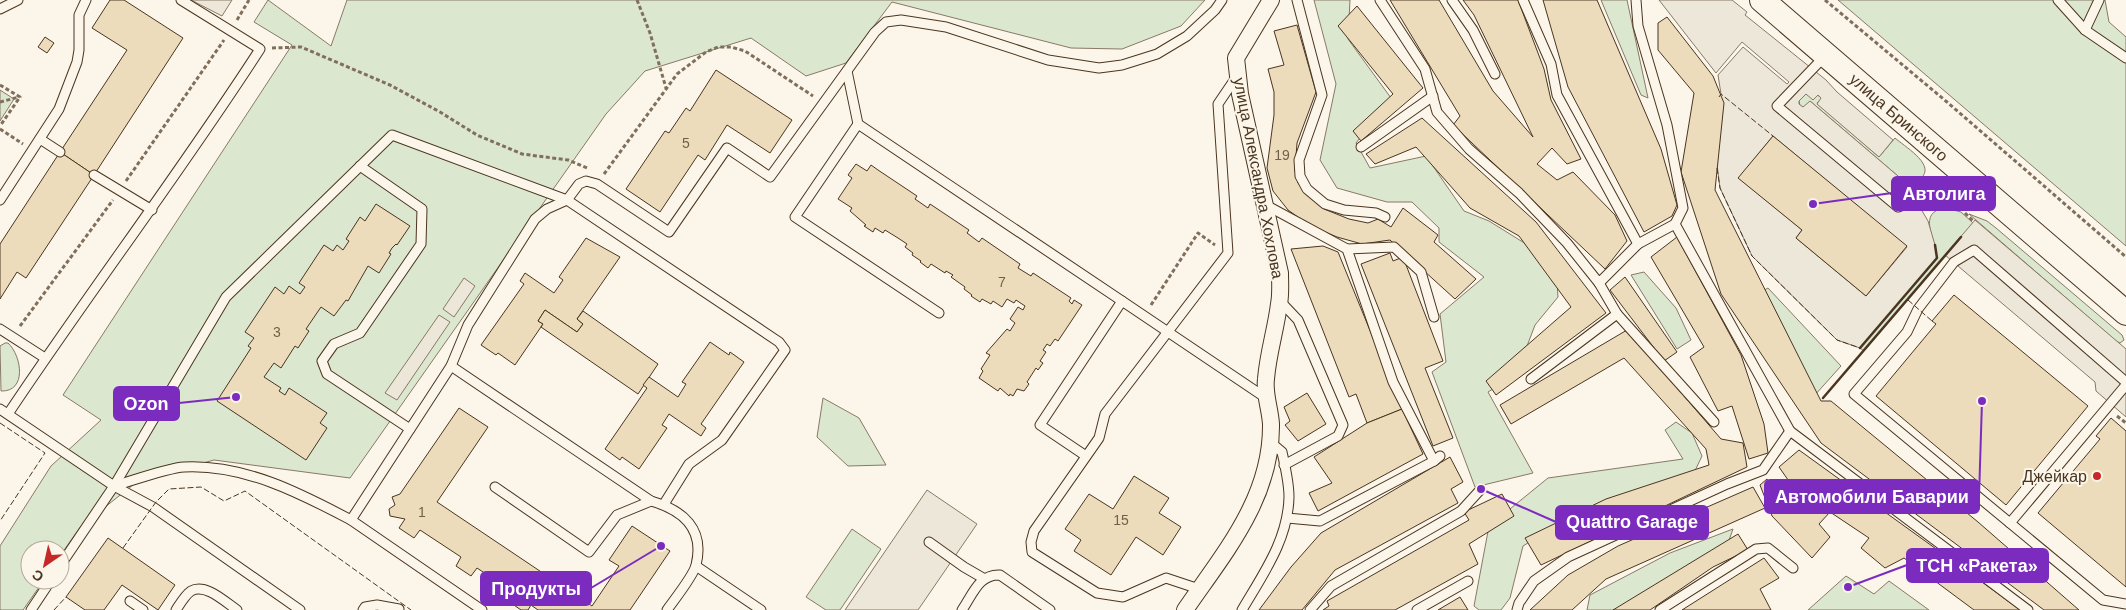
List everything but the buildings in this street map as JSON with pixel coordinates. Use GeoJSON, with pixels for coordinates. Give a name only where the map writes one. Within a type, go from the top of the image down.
{"type":"FeatureCollection","features":[{"type":"Feature","properties":{"kind":"main road","name":"улица Бринского"},"geometry":{"type":"LineString","coordinates":[[1762,0],[2126,313]]}},
{"type":"Feature","properties":{"kind":"street","name":"улица Александра Хохлова"},"geometry":{"type":"LineString","coordinates":[[1185,610],[1243,526],[1254,505],[1266,465],[1271,423],[1266,398],[1266,379],[1280,301],[1280,273],[1263,204],[1240,94],[1236,58],[1271,0]]}},
{"type":"Feature","properties":{"kind":"lane"},"geometry":{"type":"LineString","coordinates":[[0,9],[18,0]]}},
{"type":"Feature","properties":{"kind":"lane"},"geometry":{"type":"LineString","coordinates":[[0,200],[59,109],[73,76],[79,50],[79,15],[86,0]]}},
{"type":"Feature","properties":{"kind":"lane"},"geometry":{"type":"LineString","coordinates":[[8,414],[45,358],[152,210],[260,49],[181,0]]}},
{"type":"Feature","properties":{"kind":"lane"},"geometry":{"type":"LineString","coordinates":[[351,520],[451,366],[468,325],[535,219],[547,209],[567,200],[579,184],[586,181],[597,184],[670,232],[727,148],[770,177],[875,32],[886,22],[901,20],[946,27],[1048,60],[1099,68],[1122,65],[1157,54],[1188,36],[1215,10],[1222,0]]}},
{"type":"Feature","properties":{"kind":"lane"},"geometry":{"type":"LineString","coordinates":[[1297,0],[1322,95],[1299,160],[1300,176],[1307,189],[1325,204],[1344,210],[1376,213],[1385,217]]}},
{"type":"Feature","properties":{"kind":"lane"},"geometry":{"type":"LineString","coordinates":[[1380,0],[1425,69],[1437,112],[1469,149],[1518,193],[1553,228],[1599,283],[1617,314],[1714,422]]}},
{"type":"Feature","properties":{"kind":"lane"},"geometry":{"type":"LineString","coordinates":[[1452,0],[1473,30],[1495,74]]}},
{"type":"Feature","properties":{"kind":"lane"},"geometry":{"type":"LineString","coordinates":[[1523,0],[1551,64],[1557,95],[1638,244]]}},
{"type":"Feature","properties":{"kind":"lane"},"geometry":{"type":"LineString","coordinates":[[1599,283],[1638,244],[1675,224],[1683,208],[1667,124],[1638,26],[1636,0]]}},
{"type":"Feature","properties":{"kind":"lane"},"geometry":{"type":"LineString","coordinates":[[2058,0],[2085,30],[2126,58]]}},
{"type":"Feature","properties":{"kind":"lane"},"geometry":{"type":"LineString","coordinates":[[2085,30],[2099,0]]}},
{"type":"Feature","properties":{"kind":"lane"},"geometry":{"type":"LineString","coordinates":[[1826,55],[1777,106],[1898,207],[1970,179]]}},
{"type":"Feature","properties":{"kind":"lane"},"geometry":{"type":"LineString","coordinates":[[847,71],[858,124],[1266,398]]}},
{"type":"Feature","properties":{"kind":"lane"},"geometry":{"type":"LineString","coordinates":[[1199,589],[1166,578],[1123,597],[1097,593],[1032,552],[1031,542],[1034,531],[1099,438],[1105,414],[1228,253],[1218,104],[1238,74]]}},
{"type":"Feature","properties":{"kind":"lane"},"geometry":{"type":"LineString","coordinates":[[1361,147],[1433,96]]}},
{"type":"Feature","properties":{"kind":"lane"},"geometry":{"type":"LineString","coordinates":[[858,124],[795,217],[939,313]]}},
{"type":"Feature","properties":{"kind":"lane"},"geometry":{"type":"LineString","coordinates":[[70,551],[114,486],[226,297],[392,135],[567,200],[779,342],[785,350],[722,440],[689,464],[664,504]]}},
{"type":"Feature","properties":{"kind":"lane"},"geometry":{"type":"LineString","coordinates":[[40,139],[60,152]]}},
{"type":"Feature","properties":{"kind":"lane"},"geometry":{"type":"LineString","coordinates":[[360,166],[422,209],[420,244],[360,333],[334,344],[322,361],[327,374],[410,429]]}},
{"type":"Feature","properties":{"kind":"lane"},"geometry":{"type":"LineString","coordinates":[[94,175],[152,210]]}},
{"type":"Feature","properties":{"kind":"lane"},"geometry":{"type":"LineString","coordinates":[[1263,204],[1347,249],[1394,247],[1421,272],[1434,317]]}},
{"type":"Feature","properties":{"kind":"lane"},"geometry":{"type":"LineString","coordinates":[[1675,224],[1790,431],[2028,610]]}},
{"type":"Feature","properties":{"kind":"lane"},"geometry":{"type":"LineString","coordinates":[[1288,518],[1320,521],[1437,459],[1393,382],[1347,249]]}},
{"type":"Feature","properties":{"kind":"lane"},"geometry":{"type":"LineString","coordinates":[[2010,522],[2125,379],[1974,250],[1954,262],[1918,309],[1907,332],[1854,394],[2103,600],[2126,604]]}},
{"type":"Feature","properties":{"kind":"lane"},"geometry":{"type":"LineString","coordinates":[[1086,456],[1040,425],[1122,301]]}},
{"type":"Feature","properties":{"kind":"lane"},"geometry":{"type":"LineString","coordinates":[[1280,301],[1298,320],[1343,425],[1338,436],[1284,465]]}},
{"type":"Feature","properties":{"kind":"lane"},"geometry":{"type":"LineString","coordinates":[[1531,379],[1617,314]]}},
{"type":"Feature","properties":{"kind":"lane"},"geometry":{"type":"LineString","coordinates":[[0,329],[45,358]]}},
{"type":"Feature","properties":{"kind":"lane"},"geometry":{"type":"LineString","coordinates":[[451,366],[651,501],[664,504],[685,517],[698,536],[696,566],[667,610]]}},
{"type":"Feature","properties":{"kind":"lane"},"geometry":{"type":"LineString","coordinates":[[0,409],[114,486],[153,507],[300,610]]}},
{"type":"Feature","properties":{"kind":"lane"},"geometry":{"type":"LineString","coordinates":[[1517,610],[1519,603],[1534,581],[1568,557],[1727,484],[1763,470],[1790,431]]}},
{"type":"Feature","properties":{"kind":"lane"},"geometry":{"type":"LineString","coordinates":[[1242,610],[1278,547],[1288,518],[1289,495],[1282,452],[1269,441]]}},
{"type":"Feature","properties":{"kind":"lane"},"geometry":{"type":"LineString","coordinates":[[114,486],[183,467],[227,470],[275,484],[311,499],[351,520],[482,610]]}},
{"type":"Feature","properties":{"kind":"lane"},"geometry":{"type":"LineString","coordinates":[[495,487],[589,552],[617,515],[651,501]]}},
{"type":"Feature","properties":{"kind":"lane"},"geometry":{"type":"LineString","coordinates":[[1310,610],[1331,586],[1461,511],[1481,489]]}},
{"type":"Feature","properties":{"kind":"lane"},"geometry":{"type":"LineString","coordinates":[[929,542],[983,578]]}},
{"type":"Feature","properties":{"kind":"lane"},"geometry":{"type":"LineString","coordinates":[[1660,610],[1756,549],[1768,548],[1793,568]]}},
{"type":"Feature","properties":{"kind":"lane"},"geometry":{"type":"LineString","coordinates":[[696,566],[761,610]]}},
{"type":"Feature","properties":{"kind":"lane"},"geometry":{"type":"LineString","coordinates":[[962,610],[983,578],[991,574],[1000,575],[1050,610]]}},
{"type":"Feature","properties":{"kind":"lane"},"geometry":{"type":"LineString","coordinates":[[1417,610],[1468,581]]}},
{"type":"Feature","properties":{"kind":"lane"},"geometry":{"type":"LineString","coordinates":[[176,610],[190,592],[198,589],[210,592],[237,610]]}},
{"type":"Feature","properties":{"kind":"lane"},"geometry":{"type":"LineString","coordinates":[[31,610],[44,590]]}},
{"type":"Feature","properties":{"kind":"lane"},"geometry":{"type":"LineString","coordinates":[[130,601],[143,610]]}},
{"type":"Feature","properties":{"kind":"lane"},"geometry":{"type":"LineString","coordinates":[[363,610],[365,607],[377,605],[398,610]]}},
{"type":"Feature","properties":{"kind":"path"},"geometry":{"type":"LineString","coordinates":[[12,337],[120,190],[231,30],[249,0]]}},
{"type":"Feature","properties":{"kind":"path"},"geometry":{"type":"LineString","coordinates":[[637,0],[650,33],[666,88]]}},
{"type":"Feature","properties":{"kind":"path"},"geometry":{"type":"LineString","coordinates":[[1825,0],[1947,102],[2126,257]]}},
{"type":"Feature","properties":{"kind":"path"},"geometry":{"type":"LineString","coordinates":[[597,184],[677,74],[706,52],[718,48],[731,47],[745,51],[824,103]]}},
{"type":"Feature","properties":{"kind":"path"},"geometry":{"type":"LineString","coordinates":[[260,49],[301,48],[390,86],[477,134],[522,154],[568,160],[603,175]]}},
{"type":"Feature","properties":{"kind":"path"},"geometry":{"type":"LineString","coordinates":[[0,85],[20,97]]}},
{"type":"Feature","properties":{"kind":"path"},"geometry":{"type":"LineString","coordinates":[[0,102],[20,97]]}},
{"type":"Feature","properties":{"kind":"path"},"geometry":{"type":"LineString","coordinates":[[20,97],[0,128],[32,150]]}},
{"type":"Feature","properties":{"kind":"path"},"geometry":{"type":"LineString","coordinates":[[1965,213],[1974,222]]}},
{"type":"Feature","properties":{"kind":"path"},"geometry":{"type":"LineString","coordinates":[[1144,316],[1198,233],[1228,253]]}},
{"type":"Feature","properties":{"kind":"green space"},"geometry":{"type":"Polygon","coordinates":[[[268,0],[331,46],[347,0],[1205,0],[1181,26],[1122,49],[1071,48],[892,2],[846,63],[806,76],[751,38],[645,71],[606,114],[350,478],[214,460],[138,481],[81,526],[70,542],[70,540],[20,540],[20,590],[37,590],[23,610],[0,610],[0,546],[51,466],[101,420],[63,395],[292,45],[254,22],[268,0]]]}},
{"type":"Feature","properties":{"kind":"green space"},"geometry":{"type":"Polygon","coordinates":[[[1314,0],[1350,0],[1348,39],[1391,98],[1356,143],[1370,168],[1426,156],[1464,211],[1489,221],[1526,244],[1557,281],[1558,297],[1535,325],[1516,375],[1488,392],[1533,473],[1475,487],[1432,372],[1446,362],[1440,314],[1484,277],[1439,242],[1439,228],[1412,202],[1387,202],[1337,188],[1320,160],[1336,84],[1314,0]]]}},
{"type":"Feature","properties":{"kind":"green space"},"geometry":{"type":"Polygon","coordinates":[[[1601,0],[1627,0],[1648,98],[1641,95],[1601,0]]]}},
{"type":"Feature","properties":{"kind":"green space"},"geometry":{"type":"Polygon","coordinates":[[[1838,0],[2105,0],[2109,22],[2126,37],[2126,246],[1838,0]]]}},
{"type":"Feature","properties":{"kind":"green space"},"geometry":{"type":"Polygon","coordinates":[[[0,90],[14,99],[0,121],[0,90]]]}},
{"type":"Feature","properties":{"kind":"green space"},"geometry":{"type":"Polygon","coordinates":[[[1806,94],[1817,95],[1822,98],[1817,103],[1879,157],[1895,138],[1921,160],[1925,171],[1923,176],[1917,181],[1905,182],[1810,101],[1805,107],[1800,106],[1799,101],[1806,94]]]}},
{"type":"Feature","properties":{"kind":"green space"},"geometry":{"type":"Polygon","coordinates":[[[1945,208],[1961,212],[1973,223],[1864,351],[1860,348],[1937,258],[1930,220],[1937,210],[1945,208]]]}},
{"type":"Feature","properties":{"kind":"green space"},"geometry":{"type":"Polygon","coordinates":[[[1969,214],[1987,221],[1996,228],[2122,335],[2124,340],[2120,343],[2116,341],[1969,214]]]}},
{"type":"Feature","properties":{"kind":"green space"},"geometry":{"type":"Polygon","coordinates":[[[1644,272],[1676,308],[1691,340],[1677,349],[1631,275],[1644,272]]]}},
{"type":"Feature","properties":{"kind":"green space"},"geometry":{"type":"Polygon","coordinates":[[[1768,288],[1841,366],[1814,396],[1742,302],[1768,288]]]}},
{"type":"Feature","properties":{"kind":"green space"},"geometry":{"type":"Polygon","coordinates":[[[8,343],[13,349],[20,372],[15,386],[9,390],[1,391],[0,346],[8,343]]]}},
{"type":"Feature","properties":{"kind":"green space"},"geometry":{"type":"Polygon","coordinates":[[[823,398],[859,418],[886,465],[848,466],[817,437],[823,398]]]}},
{"type":"Feature","properties":{"kind":"green space"},"geometry":{"type":"Polygon","coordinates":[[[1676,422],[1692,433],[1702,456],[1684,494],[1573,515],[1523,546],[1510,598],[1501,610],[1479,610],[1474,606],[1489,526],[1548,478],[1683,459],[1665,430],[1676,422]]]}},
{"type":"Feature","properties":{"kind":"green space"},"geometry":{"type":"Polygon","coordinates":[[[852,529],[881,549],[840,610],[826,610],[806,597],[852,529]]]}},
{"type":"Feature","properties":{"kind":"green space"},"geometry":{"type":"Polygon","coordinates":[[[1733,529],[1727,546],[1638,610],[1587,610],[1590,595],[1670,553],[1733,529]]]}},
{"type":"Feature","properties":{"kind":"green space"},"geometry":{"type":"Polygon","coordinates":[[[1846,576],[1874,594],[1889,581],[1929,610],[1808,610],[1846,576]]]}},
{"type":"Feature","properties":{"kind":"shaded area"},"geometry":{"type":"Polygon","coordinates":[[[191,0],[232,0],[222,16],[191,0]]]}},
{"type":"Feature","properties":{"kind":"shaded area"},"geometry":{"type":"Polygon","coordinates":[[[1659,0],[1732,0],[1747,12],[1745,15],[1826,80],[1837,92],[1893,140],[1879,157],[1817,104],[1821,98],[1818,95],[1813,100],[1806,94],[1799,101],[1799,104],[1803,107],[1810,101],[1905,182],[1928,221],[1935,245],[1937,258],[1860,348],[1837,340],[1752,256],[1720,188],[1710,109],[1721,94],[1718,75],[1743,47],[1787,84],[1789,82],[1742,42],[1716,73],[1659,0]],[[1773,136],[1739,178],[1802,230],[1796,238],[1866,296],[1907,247],[1773,136]]]}},
{"type":"Feature","properties":{"kind":"shaded area"},"geometry":{"type":"Polygon","coordinates":[[[1975,220],[2126,349],[2126,417],[2096,391],[2095,382],[1945,255],[1975,220]]]}},
{"type":"Feature","properties":{"kind":"shaded area"},"geometry":{"type":"Polygon","coordinates":[[[464,278],[475,286],[454,317],[443,309],[464,278]]]}},
{"type":"Feature","properties":{"kind":"shaded area"},"geometry":{"type":"Polygon","coordinates":[[[439,315],[450,322],[397,400],[385,393],[439,315]]]}},
{"type":"Feature","properties":{"kind":"shaded area"},"geometry":{"type":"Polygon","coordinates":[[[927,490],[977,524],[918,610],[845,610],[927,490]]]}},
{"type":"Feature","properties":{"kind":"fence"},"geometry":{"type":"LineString","coordinates":[[1719,97],[1721,94],[1773,136]]}},
{"type":"Feature","properties":{"kind":"fence"},"geometry":{"type":"LineString","coordinates":[[1717,168],[1720,188],[1752,256],[1837,340],[1860,348]]}},
{"type":"Feature","properties":{"kind":"fence"},"geometry":{"type":"LineString","coordinates":[[1908,300],[1932,321]]}},
{"type":"Feature","properties":{"kind":"fence"},"geometry":{"type":"LineString","coordinates":[[0,423],[45,453],[0,521]]}},
{"type":"Feature","properties":{"kind":"fence"},"geometry":{"type":"LineString","coordinates":[[123,548],[156,502],[169,489],[201,487],[224,501],[245,491],[411,610]]}},
{"type":"Feature","properties":{"kind":"fence"},"geometry":{"type":"LineString","coordinates":[[54,610],[66,597]]}},
{"type":"Feature","properties":{"kind":"wall"},"geometry":{"type":"LineString","coordinates":[[1823,398],[1961,237]]}},
{"type":"Feature","properties":{"kind":"wall"},"geometry":{"type":"LineString","coordinates":[[1860,348],[1937,258],[1935,245]]}},
{"type":"Feature","properties":{"kind":"place","name":"Автолига"},"geometry":{"type":"Point","coordinates":[1813,204]}},
{"type":"Feature","properties":{"kind":"place","name":"Ozon"},"geometry":{"type":"Point","coordinates":[236,397]}},
{"type":"Feature","properties":{"kind":"place","name":"Автомобили Баварии"},"geometry":{"type":"Point","coordinates":[1982,401]}},
{"type":"Feature","properties":{"kind":"place","name":"Джейкар"},"geometry":{"type":"Point","coordinates":[2097,476]}},
{"type":"Feature","properties":{"kind":"place","name":"Quattro Garage"},"geometry":{"type":"Point","coordinates":[1481,489]}},
{"type":"Feature","properties":{"kind":"place","name":"Продукты"},"geometry":{"type":"Point","coordinates":[661,546]}},
{"type":"Feature","properties":{"kind":"place","name":"ТСН «Ракета»"},"geometry":{"type":"Point","coordinates":[1848,587]}}]}
